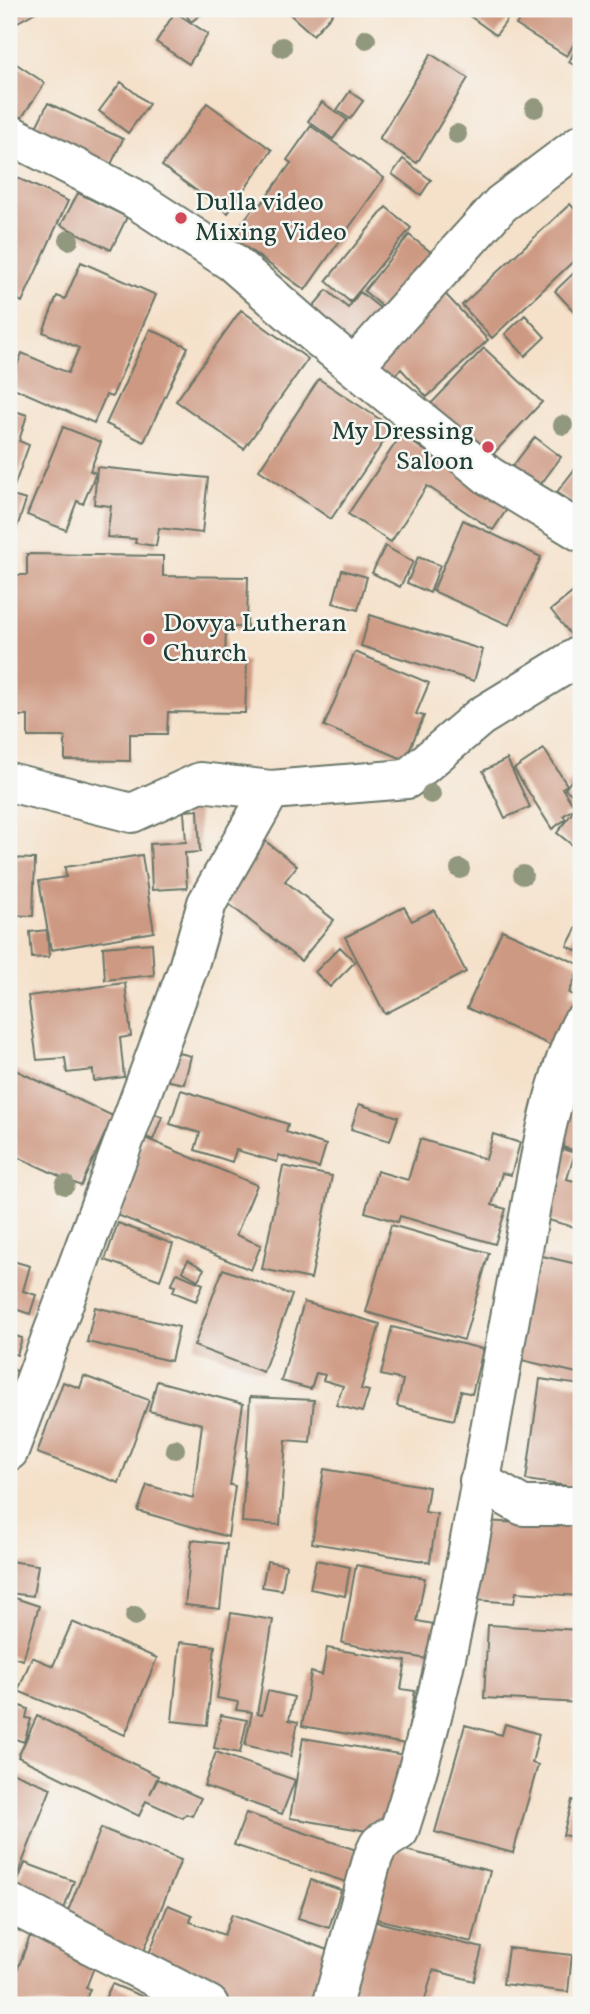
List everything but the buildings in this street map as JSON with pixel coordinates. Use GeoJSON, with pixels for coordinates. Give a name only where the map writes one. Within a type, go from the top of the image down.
{"type":"FeatureCollection","features":[{"type":"Feature","properties":{"kind":"street"},"geometry":{"type":"LineString","coordinates":[[9,134],[132,197],[232,262],[489,476],[581,532]]}},
{"type":"Feature","properties":{"kind":"street"},"geometry":{"type":"LineString","coordinates":[[354,366],[500,204],[581,144]]}},
{"type":"Feature","properties":{"kind":"street"},"geometry":{"type":"LineString","coordinates":[[9,782],[132,813],[200,782],[271,790],[407,779],[480,717],[581,655]]}},
{"type":"Feature","properties":{"kind":"street"},"geometry":{"type":"LineString","coordinates":[[9,1451],[184,981],[207,903],[271,790]]}},
{"type":"Feature","properties":{"kind":"street"},"geometry":{"type":"LineString","coordinates":[[332,2005],[373,1857],[379,1844],[399,1831],[431,1726],[540,1164],[568,1050],[581,1024]]}},
{"type":"Feature","properties":{"kind":"street"},"geometry":{"type":"LineString","coordinates":[[479,1481],[523,1506],[581,1506]]}},
{"type":"Feature","properties":{"kind":"street"},"geometry":{"type":"LineString","coordinates":[[9,1903],[209,2005]]}},
{"type":"Feature","properties":{"kind":"place","name":"Dulla video Mixing Video"},"geometry":{"type":"Point","coordinates":[181,218]}},
{"type":"Feature","properties":{"kind":"place","name":"My Dressing Saloon"},"geometry":{"type":"Point","coordinates":[488,447]}},
{"type":"Feature","properties":{"kind":"place","name":"Dovya Lutheran Church"},"geometry":{"type":"Point","coordinates":[149,639]}}]}
